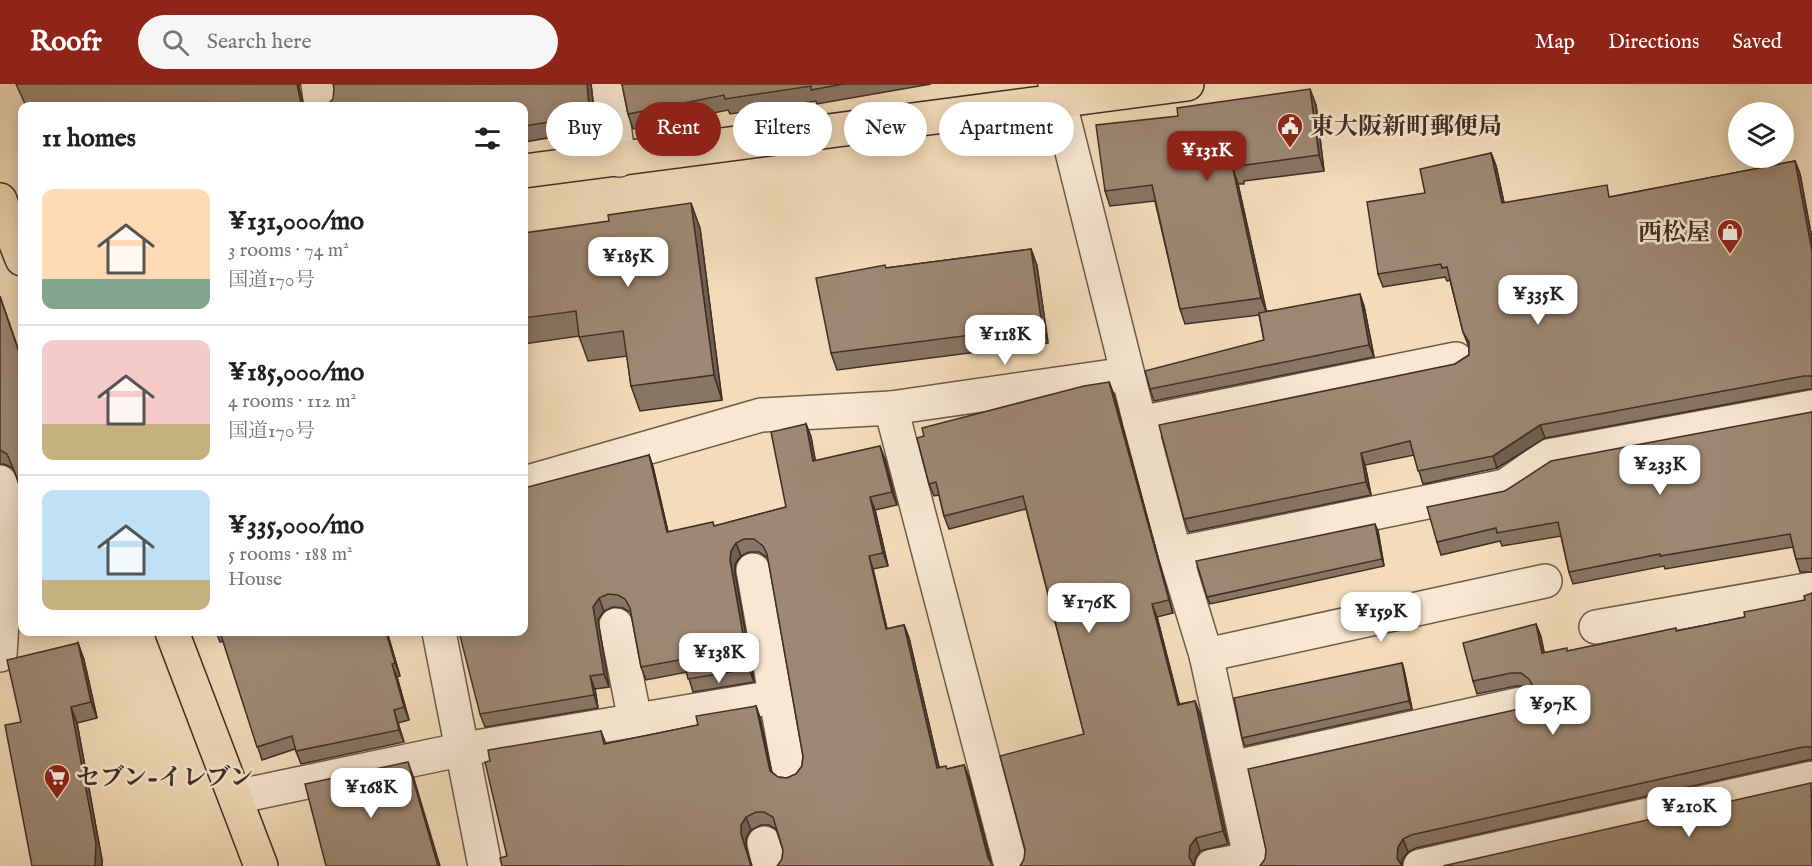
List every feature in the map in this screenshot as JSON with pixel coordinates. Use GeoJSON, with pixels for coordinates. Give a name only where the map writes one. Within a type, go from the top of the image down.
{"type":"FeatureCollection","features":[{"type":"Feature","properties":{"kind":"main road"},"geometry":{"type":"LineString","coordinates":[[528,171],[619,160],[1056,92],[1187,84]]}},
{"type":"Feature","properties":{"kind":"main road"},"geometry":{"type":"LineString","coordinates":[[0,200],[14,239]]}},
{"type":"Feature","properties":{"kind":"main road"},"geometry":{"type":"LineString","coordinates":[[174,636],[261,866]]}},
{"type":"Feature","properties":{"kind":"street"},"geometry":{"type":"LineString","coordinates":[[318,84],[320,102]]}},
{"type":"Feature","properties":{"kind":"street"},"geometry":{"type":"LineString","coordinates":[[608,84],[619,160]]}},
{"type":"Feature","properties":{"kind":"street"},"geometry":{"type":"LineString","coordinates":[[1056,92],[1140,423],[1175,554],[1206,655],[1252,862],[1212,866]]}},
{"type":"Feature","properties":{"kind":"street"},"geometry":{"type":"LineString","coordinates":[[1140,423],[1456,360]]}},
{"type":"Feature","properties":{"kind":"street"},"geometry":{"type":"LineString","coordinates":[[528,482],[761,415],[891,408],[1127,374]]}},
{"type":"Feature","properties":{"kind":"street"},"geometry":{"type":"LineString","coordinates":[[1175,554],[1505,486],[1548,456],[1812,406]]}},
{"type":"Feature","properties":{"kind":"street"},"geometry":{"type":"LineString","coordinates":[[891,408],[1011,866]]}},
{"type":"Feature","properties":{"kind":"street"},"geometry":{"type":"LineString","coordinates":[[0,482],[9,508],[0,655]]}},
{"type":"Feature","properties":{"kind":"street"},"geometry":{"type":"LineString","coordinates":[[753,570],[789,772]]}},
{"type":"Feature","properties":{"kind":"street"},"geometry":{"type":"LineString","coordinates":[[1206,655],[1545,581]]}},
{"type":"Feature","properties":{"kind":"street"},"geometry":{"type":"LineString","coordinates":[[1596,627],[1812,589]]}},
{"type":"Feature","properties":{"kind":"street"},"geometry":{"type":"LineString","coordinates":[[616,625],[635,720]]}},
{"type":"Feature","properties":{"kind":"street"},"geometry":{"type":"LineString","coordinates":[[440,636],[464,749],[485,866]]}},
{"type":"Feature","properties":{"kind":"street"},"geometry":{"type":"LineString","coordinates":[[235,797],[464,749],[775,697]]}},
{"type":"Feature","properties":{"kind":"street"},"geometry":{"type":"LineString","coordinates":[[1231,768],[1520,704]]}},
{"type":"Feature","properties":{"kind":"street"},"geometry":{"type":"LineString","coordinates":[[1420,866],[1812,778]]}},
{"type":"Feature","properties":{"kind":"building"},"geometry":{"type":"Polygon","coordinates":[[[16,84],[297,84],[301,102],[24,102],[16,84]]]}},
{"type":"Feature","properties":{"kind":"building"},"geometry":{"type":"Polygon","coordinates":[[[333,84],[587,84],[589,102],[546,102],[546,123],[528,125],[528,102],[330,102],[333,99],[333,84]]]}},
{"type":"Feature","properties":{"kind":"building"},"geometry":{"type":"Polygon","coordinates":[[[622,84],[843,84],[811,90],[811,86],[725,99],[724,95],[689,102],[635,102],[635,113],[628,114],[622,84]]]}},
{"type":"Feature","properties":{"kind":"building"},"geometry":{"type":"Polygon","coordinates":[[[1310,89],[1319,155],[1238,166],[1233,169],[1261,298],[1180,309],[1152,185],[1105,191],[1096,125],[1178,116],[1177,108],[1310,89]]]}},
{"type":"Feature","properties":{"kind":"building"},"geometry":{"type":"Polygon","coordinates":[[[1491,153],[1502,203],[1607,185],[1609,197],[1759,168],[1794,168],[1795,161],[1812,251],[1812,376],[1540,425],[1493,456],[1418,471],[1410,441],[1361,453],[1366,482],[1184,519],[1159,425],[1455,364],[1469,355],[1469,342],[1463,332],[1447,267],[1442,268],[1441,264],[1378,274],[1367,202],[1425,193],[1420,169],[1491,153]]]}},
{"type":"Feature","properties":{"kind":"building"},"geometry":{"type":"Polygon","coordinates":[[[691,203],[714,375],[631,386],[623,331],[579,337],[576,311],[528,317],[528,232],[609,221],[608,215],[691,203]]]}},
{"type":"Feature","properties":{"kind":"building"},"geometry":{"type":"Polygon","coordinates":[[[1031,249],[1042,326],[831,353],[816,278],[885,265],[886,268],[1031,249]]]}},
{"type":"Feature","properties":{"kind":"building"},"geometry":{"type":"Polygon","coordinates":[[[1360,294],[1369,345],[1150,389],[1145,371],[1264,340],[1259,313],[1360,294]]]}},
{"type":"Feature","properties":{"kind":"building"},"geometry":{"type":"Polygon","coordinates":[[[0,297],[18,349],[18,480],[7,454],[0,450],[0,297]]]}},
{"type":"Feature","properties":{"kind":"building"},"geometry":{"type":"Polygon","coordinates":[[[1109,382],[1169,600],[1152,604],[1178,705],[1195,701],[1223,831],[1196,838],[1190,846],[1189,857],[1194,866],[1020,866],[1024,859],[1025,849],[1000,756],[1084,734],[1023,496],[944,516],[936,482],[929,484],[917,438],[924,436],[922,428],[1084,386],[1109,382]]]}},
{"type":"Feature","properties":{"kind":"building"},"geometry":{"type":"Polygon","coordinates":[[[1812,412],[1812,558],[1796,559],[1790,534],[1660,556],[1660,554],[1569,572],[1558,522],[1497,533],[1496,528],[1437,542],[1427,507],[1505,491],[1551,461],[1812,412]]]}},
{"type":"Feature","properties":{"kind":"building"},"geometry":{"type":"Polygon","coordinates":[[[806,424],[813,461],[880,446],[892,492],[870,497],[883,553],[869,556],[886,629],[904,625],[937,768],[946,766],[947,769],[964,765],[988,858],[993,866],[777,866],[782,859],[783,850],[773,817],[764,812],[756,812],[746,817],[741,825],[741,834],[751,866],[502,866],[500,858],[507,856],[485,762],[490,761],[488,750],[601,731],[604,744],[698,725],[696,716],[756,706],[770,771],[778,777],[787,778],[796,774],[802,766],[803,756],[767,554],[763,546],[754,539],[744,539],[736,543],[731,551],[730,560],[749,669],[688,679],[684,659],[641,667],[630,608],[625,599],[618,595],[608,594],[599,598],[593,607],[604,674],[590,676],[594,695],[480,714],[460,636],[528,636],[528,487],[649,455],[667,532],[713,522],[714,526],[786,507],[771,432],[806,424]]]}},
{"type":"Feature","properties":{"kind":"building"},"geometry":{"type":"Polygon","coordinates":[[[1375,524],[1382,559],[1207,597],[1196,561],[1375,524]]]}},
{"type":"Feature","properties":{"kind":"building"},"geometry":{"type":"Polygon","coordinates":[[[1812,593],[1812,747],[1803,747],[1411,835],[1403,839],[1398,847],[1397,858],[1402,866],[1260,866],[1265,859],[1266,850],[1248,769],[1519,709],[1528,704],[1533,697],[1534,688],[1529,679],[1521,673],[1473,681],[1463,643],[1536,624],[1542,653],[1567,648],[1567,651],[1676,628],[1676,631],[1745,617],[1744,612],[1805,600],[1804,596],[1812,593]]]}},
{"type":"Feature","properties":{"kind":"building"},"geometry":{"type":"Polygon","coordinates":[[[221,636],[387,636],[404,707],[394,710],[399,730],[296,751],[292,736],[257,747],[221,636]]]}},
{"type":"Feature","properties":{"kind":"building"},"geometry":{"type":"Polygon","coordinates":[[[78,643],[91,702],[71,707],[96,843],[95,866],[32,866],[5,725],[21,722],[7,660],[78,643]]]}},
{"type":"Feature","properties":{"kind":"building"},"geometry":{"type":"Polygon","coordinates":[[[1402,663],[1409,701],[1242,738],[1234,698],[1402,663]]]}},
{"type":"Feature","properties":{"kind":"building"},"geometry":{"type":"Polygon","coordinates":[[[408,762],[438,866],[326,866],[305,784],[408,762]]]}},
{"type":"Feature","properties":{"kind":"building"},"geometry":{"type":"Polygon","coordinates":[[[1811,783],[1812,866],[1443,866],[1811,783]]]}},
{"type":"Feature","properties":{"kind":"place","name":"東大阪新町郵便局"},"geometry":{"type":"Point","coordinates":[1290,149]}},
{"type":"Feature","properties":{"kind":"place","name":"西松屋"},"geometry":{"type":"Point","coordinates":[1730,255]}},
{"type":"Feature","properties":{"kind":"place","name":"セブン-イレブン"},"geometry":{"type":"Point","coordinates":[57,800]}}]}
